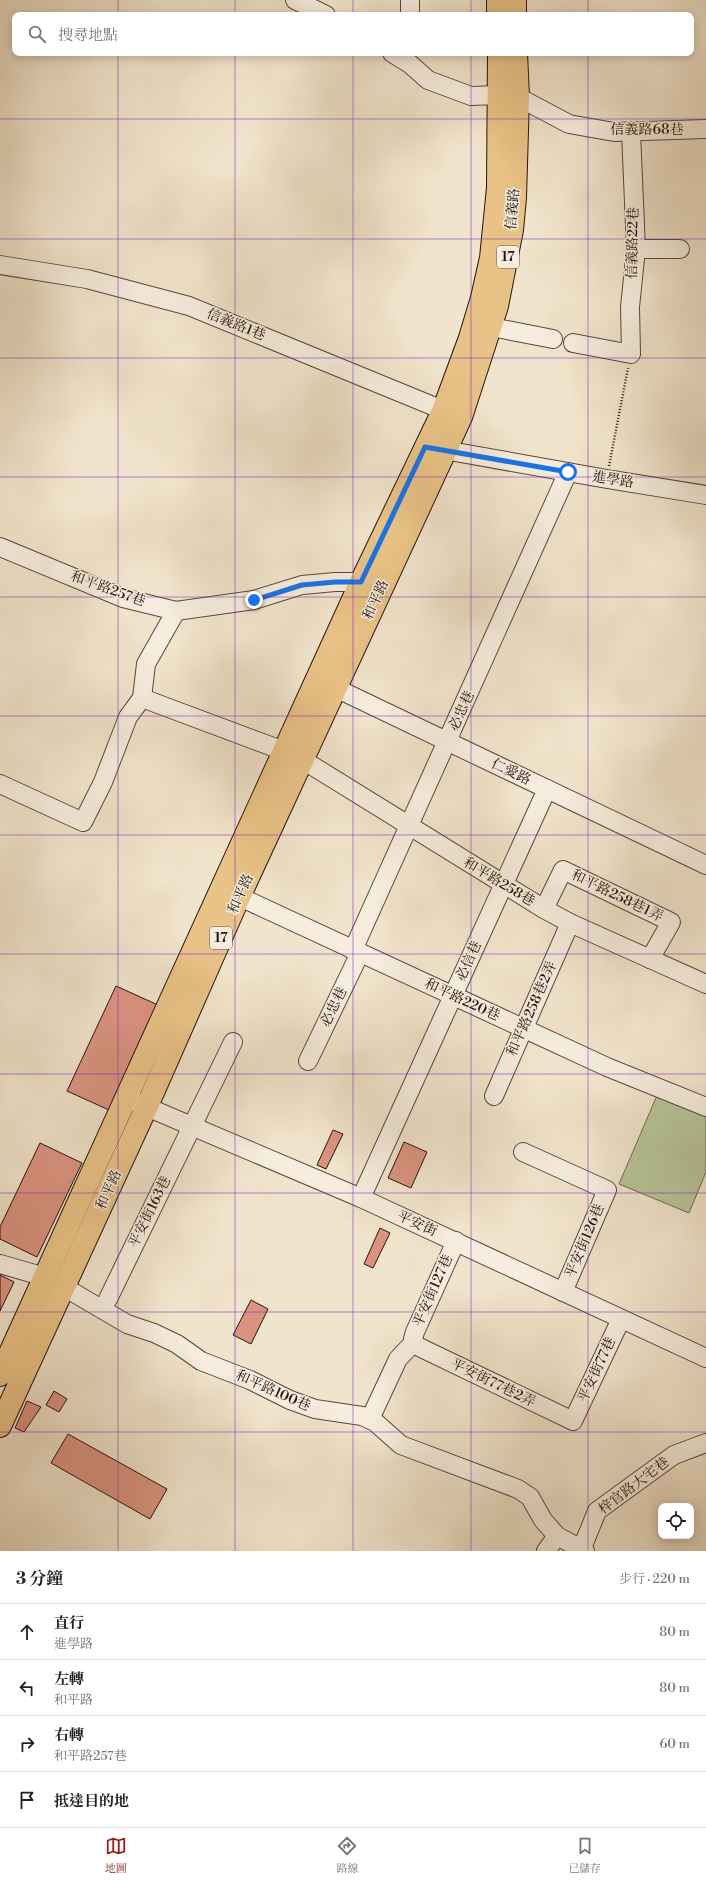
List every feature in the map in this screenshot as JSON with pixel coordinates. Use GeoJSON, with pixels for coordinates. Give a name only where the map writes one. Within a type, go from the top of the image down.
{"type":"FeatureCollection","features":[{"type":"Feature","properties":{"kind":"main road"},"geometry":{"type":"LineString","coordinates":[[498,0],[498,12]]}},
{"type":"Feature","properties":{"kind":"main road"},"geometry":{"type":"LineString","coordinates":[[515,0],[515,12]]}},
{"type":"Feature","properties":{"kind":"main road","name":"信義路"},"geometry":{"type":"LineString","coordinates":[[436,449],[491,328],[505,270],[512,230],[515,198],[508,96],[500,56]]}},
{"type":"Feature","properties":{"kind":"main road","name":"信義路"},"geometry":{"type":"LineString","coordinates":[[452,414],[491,258],[508,96],[515,56]]}},
{"type":"Feature","properties":{"kind":"main road","name":"和平路"},"geometry":{"type":"LineString","coordinates":[[0,1375],[125,1098],[230,893],[303,760],[326,683],[361,582],[436,449]]}},
{"type":"Feature","properties":{"kind":"main road","name":"和平路"},"geometry":{"type":"LineString","coordinates":[[0,1426],[147,1106],[284,751],[326,683],[436,449]]}},
{"type":"Feature","properties":{"kind":"street"},"geometry":{"type":"LineString","coordinates":[[295,0],[320,12]]}},
{"type":"Feature","properties":{"kind":"street"},"geometry":{"type":"LineString","coordinates":[[410,0],[410,12]]}},
{"type":"Feature","properties":{"kind":"street"},"geometry":{"type":"LineString","coordinates":[[410,58],[428,80],[471,96],[508,96]]}},
{"type":"Feature","properties":{"kind":"street","name":"信義路68巷"},"geometry":{"type":"LineString","coordinates":[[508,96],[568,124],[614,132],[706,129]]}},
{"type":"Feature","properties":{"kind":"street","name":"信義路22巷"},"geometry":{"type":"LineString","coordinates":[[631,132],[636,249],[630,307],[631,354]]}},
{"type":"Feature","properties":{"kind":"street"},"geometry":{"type":"LineString","coordinates":[[636,249],[680,249]]}},
{"type":"Feature","properties":{"kind":"street","name":"信義路1巷"},"geometry":{"type":"LineString","coordinates":[[0,265],[87,279],[189,306],[452,414]]}},
{"type":"Feature","properties":{"kind":"street"},"geometry":{"type":"LineString","coordinates":[[491,328],[553,339]]}},
{"type":"Feature","properties":{"kind":"street"},"geometry":{"type":"LineString","coordinates":[[573,343],[631,354]]}},
{"type":"Feature","properties":{"kind":"street","name":"進學路"},"geometry":{"type":"LineString","coordinates":[[436,449],[706,495]]}},
{"type":"Feature","properties":{"kind":"street","name":"必忠巷"},"geometry":{"type":"LineString","coordinates":[[308,1061],[409,827],[568,472]]}},
{"type":"Feature","properties":{"kind":"street","name":"和平路257巷"},"geometry":{"type":"LineString","coordinates":[[0,547],[123,598],[176,611],[254,600],[302,585],[335,582],[361,582]]}},
{"type":"Feature","properties":{"kind":"street"},"geometry":{"type":"LineString","coordinates":[[0,784],[83,822],[103,782],[128,717],[142,698],[146,664],[176,611]]}},
{"type":"Feature","properties":{"kind":"street","name":"仁愛路"},"geometry":{"type":"LineString","coordinates":[[326,683],[706,865]]}},
{"type":"Feature","properties":{"kind":"street"},"geometry":{"type":"LineString","coordinates":[[142,698],[284,751]]}},
{"type":"Feature","properties":{"kind":"street","name":"和平路258巷"},"geometry":{"type":"LineString","coordinates":[[303,760],[409,827],[544,909],[570,923],[706,984]]}},
{"type":"Feature","properties":{"kind":"street","name":"必信巷"},"geometry":{"type":"LineString","coordinates":[[361,1198],[547,789]]}},
{"type":"Feature","properties":{"kind":"street","name":"和平路258巷1弄"},"geometry":{"type":"LineString","coordinates":[[544,909],[563,870],[671,922],[650,959]]}},
{"type":"Feature","properties":{"kind":"street","name":"和平路220巷"},"geometry":{"type":"LineString","coordinates":[[230,893],[607,1067],[706,1107]]}},
{"type":"Feature","properties":{"kind":"street","name":"和平路258巷2弄"},"geometry":{"type":"LineString","coordinates":[[494,1096],[570,923]]}},
{"type":"Feature","properties":{"kind":"street","name":"平安街163巷"},"geometry":{"type":"LineString","coordinates":[[108,1299],[232,1042]]}},
{"type":"Feature","properties":{"kind":"street","name":"平安街"},"geometry":{"type":"LineString","coordinates":[[125,1098],[192,1125],[361,1198],[456,1241],[621,1320],[706,1358]]}},
{"type":"Feature","properties":{"kind":"street","name":"平安街126巷"},"geometry":{"type":"LineString","coordinates":[[524,1152],[607,1190],[563,1292]]}},
{"type":"Feature","properties":{"kind":"street","name":"平安街127巷"},"geometry":{"type":"LineString","coordinates":[[414,1342],[413,1339],[415,1332],[456,1241]]}},
{"type":"Feature","properties":{"kind":"street"},"geometry":{"type":"LineString","coordinates":[[0,1264],[45,1277]]}},
{"type":"Feature","properties":{"kind":"street","name":"和平路100巷"},"geometry":{"type":"LineString","coordinates":[[64,1287],[127,1324],[154,1333],[177,1344],[201,1361],[250,1380],[290,1400],[315,1409],[362,1416],[370,1419],[402,1445],[518,1488],[530,1497],[543,1520],[557,1536]]}},
{"type":"Feature","properties":{"kind":"street","name":"平安街77巷"},"geometry":{"type":"LineString","coordinates":[[573,1422],[621,1320]]}},
{"type":"Feature","properties":{"kind":"street"},"geometry":{"type":"LineString","coordinates":[[370,1419],[398,1359],[414,1342]]}},
{"type":"Feature","properties":{"kind":"street","name":"平安街77巷2弄"},"geometry":{"type":"LineString","coordinates":[[414,1342],[415,1345],[573,1422]]}},
{"type":"Feature","properties":{"kind":"street","name":"梓官路大宅巷"},"geometry":{"type":"LineString","coordinates":[[557,1536],[583,1550],[597,1511],[674,1455],[706,1443]]}},
{"type":"Feature","properties":{"kind":"street"},"geometry":{"type":"LineString","coordinates":[[546,1551],[557,1536]]}},
{"type":"Feature","properties":{"kind":"path"},"geometry":{"type":"LineString","coordinates":[[607,479],[631,354]]}},
{"type":"Feature","properties":{"kind":"green space"},"geometry":{"type":"Polygon","coordinates":[[[658,1093],[706,1113],[706,1172],[689,1213],[619,1184],[658,1093]]]}},
{"type":"Feature","properties":{"kind":"building"},"geometry":{"type":"Polygon","coordinates":[[[116,986],[158,1005],[109,1110],[67,1091],[116,986]]]}},
{"type":"Feature","properties":{"kind":"building"},"geometry":{"type":"Polygon","coordinates":[[[333,1130],[343,1134],[326,1169],[317,1165],[333,1130]]]}},
{"type":"Feature","properties":{"kind":"building"},"geometry":{"type":"Polygon","coordinates":[[[404,1142],[427,1152],[411,1188],[388,1178],[404,1142]]]}},
{"type":"Feature","properties":{"kind":"building"},"geometry":{"type":"Polygon","coordinates":[[[40,1143],[82,1163],[37,1257],[0,1239],[0,1227],[40,1143]]]}},
{"type":"Feature","properties":{"kind":"building"},"geometry":{"type":"Polygon","coordinates":[[[380,1228],[390,1233],[373,1268],[364,1264],[380,1228]]]}},
{"type":"Feature","properties":{"kind":"building"},"geometry":{"type":"Polygon","coordinates":[[[0,1275],[14,1282],[0,1311],[0,1275]]]}},
{"type":"Feature","properties":{"kind":"building"},"geometry":{"type":"Polygon","coordinates":[[[251,1300],[268,1309],[251,1344],[233,1335],[251,1300]]]}},
{"type":"Feature","properties":{"kind":"building"},"geometry":{"type":"Polygon","coordinates":[[[54,1391],[67,1399],[59,1412],[46,1405],[54,1391]]]}},
{"type":"Feature","properties":{"kind":"building"},"geometry":{"type":"Polygon","coordinates":[[[27,1401],[41,1407],[24,1432],[15,1428],[27,1401]]]}},
{"type":"Feature","properties":{"kind":"building"},"geometry":{"type":"Polygon","coordinates":[[[68,1434],[167,1489],[150,1519],[51,1463],[68,1434]]]}},
{"type":"Feature","properties":{"kind":"route"},"geometry":{"type":"LineString","coordinates":[[254,600],[302,585],[335,582],[361,582],[425,447],[568,472]]}}]}
